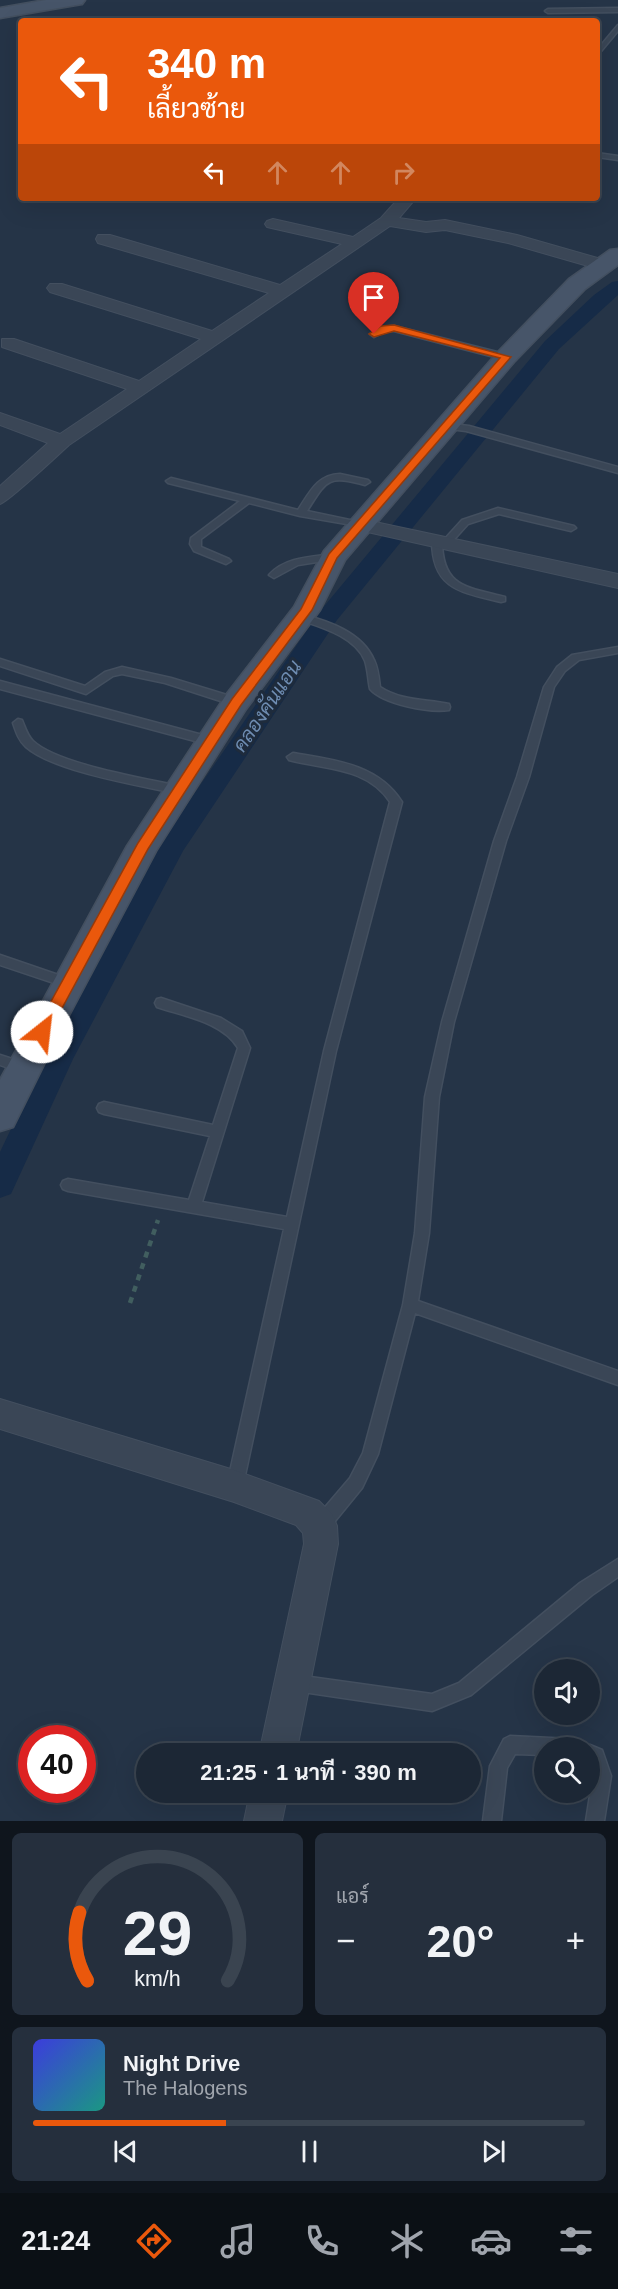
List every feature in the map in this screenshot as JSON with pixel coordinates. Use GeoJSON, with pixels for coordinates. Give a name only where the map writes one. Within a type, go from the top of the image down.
{"type":"FeatureCollection","features":[{"type":"Feature","properties":{"kind":"street"},"geometry":{"type":"LineString","coordinates":[[0,2],[10,0]]}},
{"type":"Feature","properties":{"kind":"street"},"geometry":{"type":"LineString","coordinates":[[0,13],[76,0]]}},
{"type":"Feature","properties":{"kind":"street"},"geometry":{"type":"LineString","coordinates":[[0,498],[14,482],[62,441],[387,221],[404,203],[436,216],[445,225]]}},
{"type":"Feature","properties":{"kind":"street"},"geometry":{"type":"LineString","coordinates":[[387,221],[426,227],[445,225],[610,260]]}},
{"type":"Feature","properties":{"kind":"street"},"geometry":{"type":"LineString","coordinates":[[273,224],[356,242]]}},
{"type":"Feature","properties":{"kind":"street"},"geometry":{"type":"LineString","coordinates":[[104,239],[284,292]]}},
{"type":"Feature","properties":{"kind":"street"},"geometry":{"type":"LineString","coordinates":[[0,1116],[12,1065],[69,983],[143,846],[210,741],[236,702],[309,619],[333,557],[455,427],[506,357],[577,284],[610,260]]}},
{"type":"Feature","properties":{"kind":"street"},"geometry":{"type":"LineString","coordinates":[[56,288],[216,338]]}},
{"type":"Feature","properties":{"kind":"street"},"geometry":{"type":"LineString","coordinates":[[8,343],[142,388]]}},
{"type":"Feature","properties":{"kind":"street"},"geometry":{"type":"LineString","coordinates":[[0,418],[62,441]]}},
{"type":"Feature","properties":{"kind":"street"},"geometry":{"type":"LineString","coordinates":[[361,525],[618,581]]}},
{"type":"Feature","properties":{"kind":"street"},"geometry":{"type":"LineString","coordinates":[[0,1414],[234,1486],[307,1513],[320,1526],[321,1544],[279,1743]]}},
{"type":"Feature","properties":{"kind":"street"},"geometry":{"type":"LineString","coordinates":[[263,1821],[267,1803]]}},
{"type":"Feature","properties":{"kind":"lane"},"geometry":{"type":"LineString","coordinates":[[548,10],[618,10]]}},
{"type":"Feature","properties":{"kind":"lane"},"geometry":{"type":"LineString","coordinates":[[600,50],[618,27]]}},
{"type":"Feature","properties":{"kind":"lane"},"geometry":{"type":"LineString","coordinates":[[600,155],[618,158]]}},
{"type":"Feature","properties":{"kind":"lane"},"geometry":{"type":"LineString","coordinates":[[374,334],[384,328],[394,328],[506,357]]}},
{"type":"Feature","properties":{"kind":"lane"},"geometry":{"type":"LineString","coordinates":[[455,427],[493,435],[618,470]]}},
{"type":"Feature","properties":{"kind":"lane"},"geometry":{"type":"LineString","coordinates":[[301,513],[320,484],[330,476],[344,476],[365,482]]}},
{"type":"Feature","properties":{"kind":"lane"},"geometry":{"type":"LineString","coordinates":[[171,481],[301,513],[361,525]]}},
{"type":"Feature","properties":{"kind":"lane"},"geometry":{"type":"LineString","coordinates":[[226,561],[197,549],[196,538],[247,500]]}},
{"type":"Feature","properties":{"kind":"lane"},"geometry":{"type":"LineString","coordinates":[[501,599],[464,590],[442,575],[435,558],[437,540],[465,522],[498,511],[571,528]]}},
{"type":"Feature","properties":{"kind":"lane"},"geometry":{"type":"LineString","coordinates":[[274,575],[284,566],[296,561],[333,557]]}},
{"type":"Feature","properties":{"kind":"lane"},"geometry":{"type":"LineString","coordinates":[[309,619],[346,636],[360,646],[369,659],[375,689],[384,696],[399,701],[445,707]]}},
{"type":"Feature","properties":{"kind":"lane"},"geometry":{"type":"LineString","coordinates":[[320,1526],[356,1483],[370,1454],[410,1305],[422,1233],[432,1097],[448,1022],[500,841],[523,777],[549,687],[561,669],[576,657],[618,650]]}},
{"type":"Feature","properties":{"kind":"lane"},"geometry":{"type":"LineString","coordinates":[[0,662],[86,690],[109,674],[122,670],[167,680],[236,702]]}},
{"type":"Feature","properties":{"kind":"lane"},"geometry":{"type":"LineString","coordinates":[[0,685],[210,741]]}},
{"type":"Feature","properties":{"kind":"lane"},"geometry":{"type":"LineString","coordinates":[[18,723],[22,735],[40,752],[87,767],[178,790]]}},
{"type":"Feature","properties":{"kind":"lane"},"geometry":{"type":"LineString","coordinates":[[234,1486],[330,1051],[396,802],[391,791],[373,777],[344,767],[293,757]]}},
{"type":"Feature","properties":{"kind":"lane"},"geometry":{"type":"LineString","coordinates":[[0,960],[69,983]]}},
{"type":"Feature","properties":{"kind":"lane"},"geometry":{"type":"LineString","coordinates":[[161,1003],[217,1022],[237,1035],[244,1048],[194,1207]]}},
{"type":"Feature","properties":{"kind":"lane"},"geometry":{"type":"LineString","coordinates":[[104,1108],[218,1131]]}},
{"type":"Feature","properties":{"kind":"lane"},"geometry":{"type":"LineString","coordinates":[[68,1185],[291,1224]]}},
{"type":"Feature","properties":{"kind":"lane"},"geometry":{"type":"LineString","coordinates":[[410,1305],[618,1378]]}},
{"type":"Feature","properties":{"kind":"lane"},"geometry":{"type":"LineString","coordinates":[[292,1682],[432,1702],[465,1689],[586,1589],[618,1567]]}},
{"type":"Feature","properties":{"kind":"lane"},"geometry":{"type":"LineString","coordinates":[[492,1821],[499,1766],[510,1745],[534,1746]]}},
{"type":"Feature","properties":{"kind":"lane"},"geometry":{"type":"LineString","coordinates":[[600,1769],[602,1776],[600,1789]]}},
{"type":"Feature","properties":{"kind":"lane"},"geometry":{"type":"LineString","coordinates":[[595,1821],[598,1803]]}},
{"type":"Feature","properties":{"kind":"path"},"geometry":{"type":"LineString","coordinates":[[130,1303],[164,1202]]}},
{"type":"Feature","properties":{"kind":"waterway","name":"คลองคันแอน"},"geometry":{"type":"LineString","coordinates":[[0,1185],[59,1057],[172,846],[329,615],[552,345],[600,299],[618,286]]}},
{"type":"Feature","properties":{"kind":"route"},"geometry":{"type":"LineString","coordinates":[[42,1032],[143,846],[236,702],[306,610],[333,557],[506,357],[394,328],[384,328],[374,334]]}}]}
